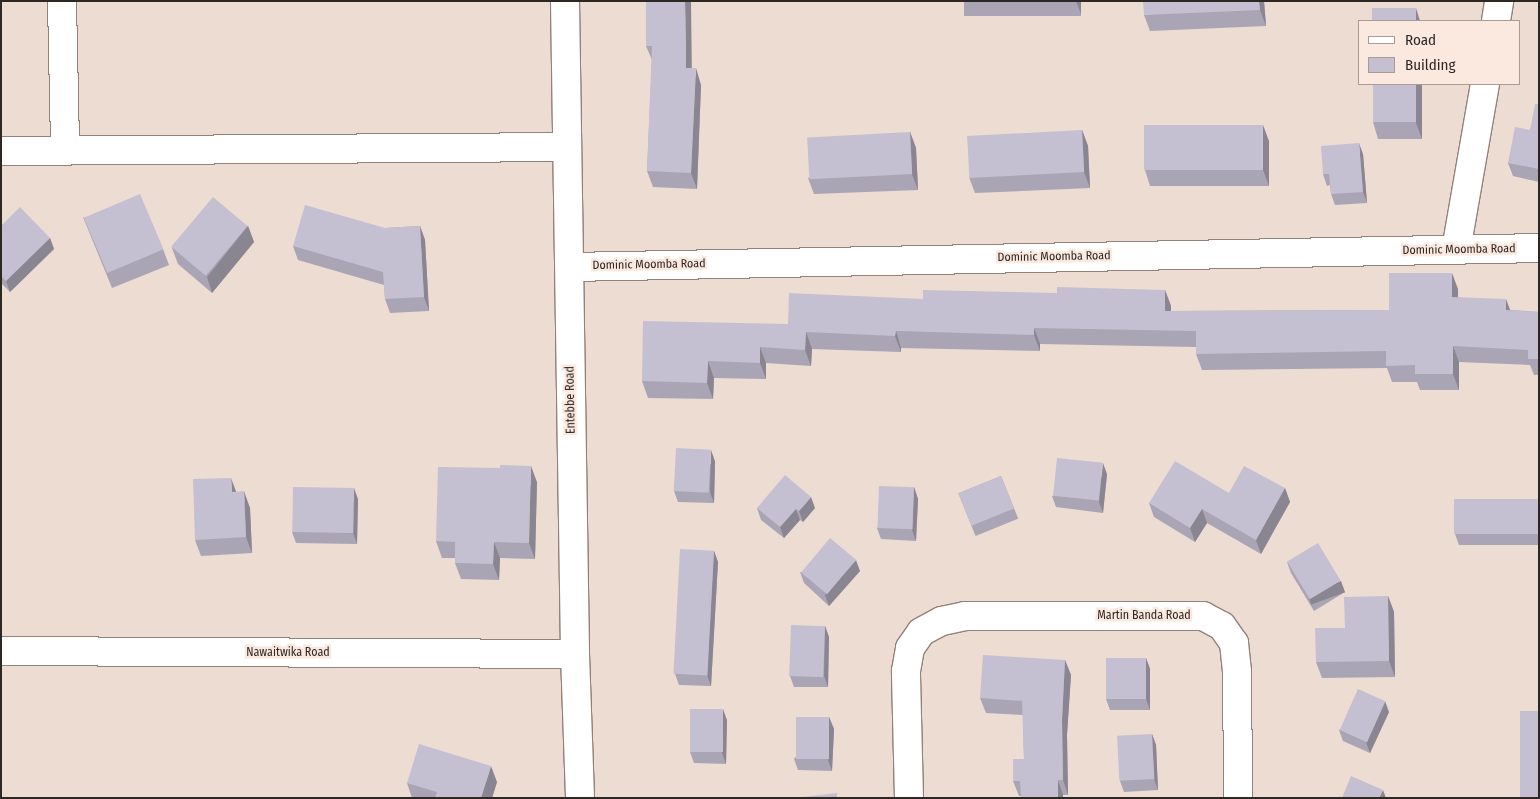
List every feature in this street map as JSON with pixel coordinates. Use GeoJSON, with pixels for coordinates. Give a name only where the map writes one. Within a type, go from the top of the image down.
{"type":"FeatureCollection","features":[{"type":"Feature","properties":{"kind":"street"},"geometry":{"type":"LineString","coordinates":[[62,1],[65,150]]}},
{"type":"Feature","properties":{"kind":"street","name":"Entebbe Road"},"geometry":{"type":"LineString","coordinates":[[565,1],[575,654],[580,798]]}},
{"type":"Feature","properties":{"kind":"street"},"geometry":{"type":"LineString","coordinates":[[1496,20],[1499,1]]}},
{"type":"Feature","properties":{"kind":"street"},"geometry":{"type":"LineString","coordinates":[[1456,250],[1485,85]]}},
{"type":"Feature","properties":{"kind":"street"},"geometry":{"type":"LineString","coordinates":[[1,151],[568,147]]}},
{"type":"Feature","properties":{"kind":"street","name":"Dominic Moomba Road"},"geometry":{"type":"LineString","coordinates":[[570,267],[1539,248]]}},
{"type":"Feature","properties":{"kind":"street","name":"Martin Banda Road"},"geometry":{"type":"LineString","coordinates":[[909,798],[906,671],[910,648],[921,632],[942,621],[965,616],[1203,616],[1222,626],[1234,643],[1237,672],[1238,798]]}},
{"type":"Feature","properties":{"kind":"street","name":"Nawaitwika Road"},"geometry":{"type":"LineString","coordinates":[[1,651],[575,654]]}},
{"type":"Feature","properties":{"kind":"building"},"geometry":{"type":"Polygon","coordinates":[[[646,1],[685,1],[686,68],[696,68],[691,173],[647,171],[652,46],[646,46],[646,1]]]}},
{"type":"Feature","properties":{"kind":"building"},"geometry":{"type":"Polygon","coordinates":[[[1143,1],[1259,1],[1260,10],[1144,15],[1143,1]]]}},
{"type":"Feature","properties":{"kind":"building"},"geometry":{"type":"Polygon","coordinates":[[[1372,8],[1416,8],[1416,20],[1372,20],[1372,8]]]}},
{"type":"Feature","properties":{"kind":"building"},"geometry":{"type":"Polygon","coordinates":[[[1373,85],[1416,85],[1416,122],[1373,122],[1373,85]]]}},
{"type":"Feature","properties":{"kind":"building"},"geometry":{"type":"Polygon","coordinates":[[[1535,104],[1539,104],[1539,169],[1508,163],[1515,127],[1530,130],[1535,104]]]}},
{"type":"Feature","properties":{"kind":"building"},"geometry":{"type":"Polygon","coordinates":[[[1144,125],[1263,125],[1263,170],[1144,170],[1144,125]]]}},
{"type":"Feature","properties":{"kind":"building"},"geometry":{"type":"Polygon","coordinates":[[[1082,130],[1084,172],[969,178],[967,136],[1082,130]]]}},
{"type":"Feature","properties":{"kind":"building"},"geometry":{"type":"Polygon","coordinates":[[[910,132],[912,174],[809,179],[807,137],[910,132]]]}},
{"type":"Feature","properties":{"kind":"building"},"geometry":{"type":"Polygon","coordinates":[[[1359,143],[1363,192],[1331,194],[1329,174],[1323,174],[1321,146],[1359,143]]]}},
{"type":"Feature","properties":{"kind":"building"},"geometry":{"type":"Polygon","coordinates":[[[140,194],[163,249],[107,273],[84,218],[140,194]]]}},
{"type":"Feature","properties":{"kind":"building"},"geometry":{"type":"Polygon","coordinates":[[[213,197],[247,226],[206,276],[171,247],[213,197]]]}},
{"type":"Feature","properties":{"kind":"building"},"geometry":{"type":"Polygon","coordinates":[[[305,205],[385,228],[420,226],[424,297],[385,299],[383,272],[293,246],[305,205]]]}},
{"type":"Feature","properties":{"kind":"building"},"geometry":{"type":"Polygon","coordinates":[[[20,207],[50,238],[6,281],[1,276],[1,226],[20,207]]]}},
{"type":"Feature","properties":{"kind":"building"},"geometry":{"type":"Polygon","coordinates":[[[1389,273],[1452,273],[1452,297],[1506,299],[1506,310],[1539,312],[1539,359],[1528,359],[1528,350],[1453,346],[1453,374],[1415,374],[1415,365],[1386,366],[1386,351],[1196,354],[1196,331],[1034,328],[1034,335],[896,331],[895,336],[806,332],[805,350],[760,347],[760,363],[708,361],[707,383],[642,381],[643,321],[788,324],[789,293],[923,299],[923,290],[1057,293],[1057,287],[1165,290],[1165,311],[1389,310],[1389,273]]]}},
{"type":"Feature","properties":{"kind":"building"},"geometry":{"type":"Polygon","coordinates":[[[676,448],[711,450],[709,493],[674,491],[676,448]]]}},
{"type":"Feature","properties":{"kind":"building"},"geometry":{"type":"Polygon","coordinates":[[[1057,458],[1103,463],[1099,501],[1053,496],[1057,458]]]}},
{"type":"Feature","properties":{"kind":"building"},"geometry":{"type":"Polygon","coordinates":[[[1175,461],[1229,493],[1244,466],[1285,488],[1256,540],[1202,509],[1190,528],[1149,503],[1175,461]]]}},
{"type":"Feature","properties":{"kind":"building"},"geometry":{"type":"Polygon","coordinates":[[[500,465],[531,466],[529,543],[494,542],[493,564],[455,563],[455,542],[436,541],[438,467],[500,468],[500,465]]]}},
{"type":"Feature","properties":{"kind":"building"},"geometry":{"type":"Polygon","coordinates":[[[785,475],[811,497],[799,511],[796,509],[780,527],[757,508],[785,475]]]}},
{"type":"Feature","properties":{"kind":"building"},"geometry":{"type":"Polygon","coordinates":[[[1001,476],[1014,508],[971,526],[958,493],[1001,476]]]}},
{"type":"Feature","properties":{"kind":"building"},"geometry":{"type":"Polygon","coordinates":[[[231,478],[232,492],[244,491],[246,537],[195,540],[193,479],[231,478]]]}},
{"type":"Feature","properties":{"kind":"building"},"geometry":{"type":"Polygon","coordinates":[[[879,486],[914,487],[913,529],[878,528],[879,486]]]}},
{"type":"Feature","properties":{"kind":"building"},"geometry":{"type":"Polygon","coordinates":[[[293,487],[354,488],[353,533],[292,532],[293,487]]]}},
{"type":"Feature","properties":{"kind":"building"},"geometry":{"type":"Polygon","coordinates":[[[1454,499],[1539,499],[1539,534],[1454,534],[1454,499]]]}},
{"type":"Feature","properties":{"kind":"building"},"geometry":{"type":"Polygon","coordinates":[[[830,538],[856,560],[827,594],[801,572],[830,538]]]}},
{"type":"Feature","properties":{"kind":"building"},"geometry":{"type":"Polygon","coordinates":[[[1318,543],[1341,581],[1310,599],[1287,562],[1318,543]]]}},
{"type":"Feature","properties":{"kind":"building"},"geometry":{"type":"Polygon","coordinates":[[[680,549],[714,551],[707,676],[673,674],[680,549]]]}},
{"type":"Feature","properties":{"kind":"building"},"geometry":{"type":"Polygon","coordinates":[[[1388,596],[1389,661],[1316,662],[1315,628],[1345,628],[1344,597],[1388,596]]]}},
{"type":"Feature","properties":{"kind":"building"},"geometry":{"type":"Polygon","coordinates":[[[791,625],[825,626],[823,677],[789,676],[791,625]]]}},
{"type":"Feature","properties":{"kind":"building"},"geometry":{"type":"Polygon","coordinates":[[[983,655],[1065,660],[1062,720],[1063,780],[1058,780],[1058,798],[1021,798],[1020,781],[1013,781],[1013,759],[1024,759],[1022,701],[980,698],[983,655]]]}},
{"type":"Feature","properties":{"kind":"building"},"geometry":{"type":"Polygon","coordinates":[[[1106,658],[1146,658],[1146,699],[1106,699],[1106,658]]]}},
{"type":"Feature","properties":{"kind":"building"},"geometry":{"type":"Polygon","coordinates":[[[1358,689],[1385,701],[1367,742],[1340,730],[1358,689]]]}},
{"type":"Feature","properties":{"kind":"building"},"geometry":{"type":"Polygon","coordinates":[[[690,709],[723,709],[723,752],[690,752],[690,709]]]}},
{"type":"Feature","properties":{"kind":"building"},"geometry":{"type":"Polygon","coordinates":[[[1520,711],[1539,711],[1539,798],[1520,798],[1520,711]]]}},
{"type":"Feature","properties":{"kind":"building"},"geometry":{"type":"Polygon","coordinates":[[[796,717],[829,717],[829,759],[796,759],[796,717]]]}},
{"type":"Feature","properties":{"kind":"building"},"geometry":{"type":"Polygon","coordinates":[[[1152,734],[1154,779],[1119,781],[1117,736],[1152,734]]]}},
{"type":"Feature","properties":{"kind":"building"},"geometry":{"type":"Polygon","coordinates":[[[419,744],[491,766],[481,798],[435,798],[437,792],[407,783],[419,744]]]}},
{"type":"Feature","properties":{"kind":"building"},"geometry":{"type":"Polygon","coordinates":[[[1351,776],[1383,790],[1379,798],[1342,798],[1351,776]]]}},
{"type":"Feature","properties":{"kind":"building"},"geometry":{"type":"Polygon","coordinates":[[[837,793],[837,798],[795,798],[837,793]]]}}]}
